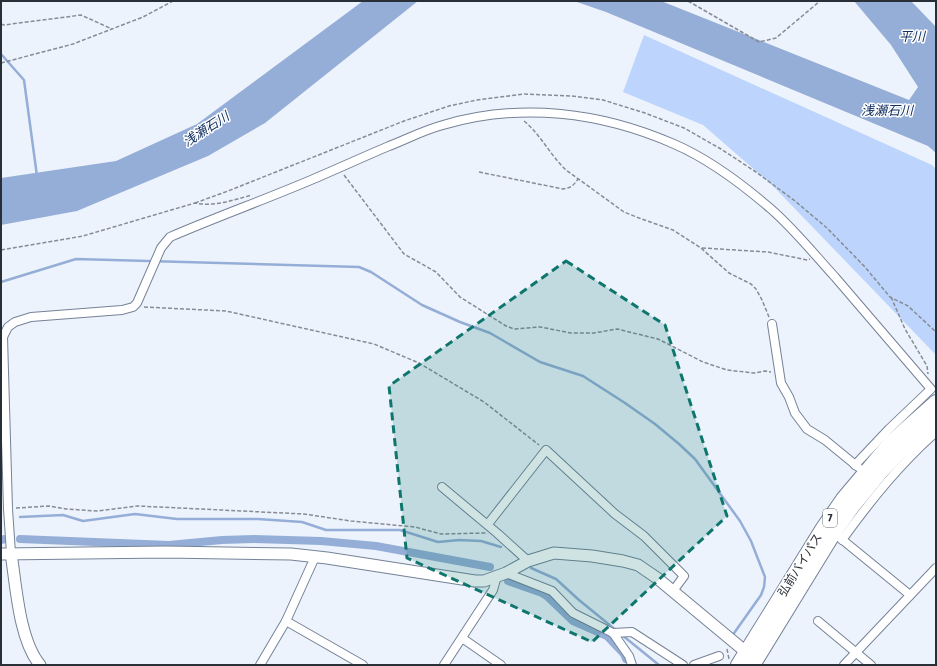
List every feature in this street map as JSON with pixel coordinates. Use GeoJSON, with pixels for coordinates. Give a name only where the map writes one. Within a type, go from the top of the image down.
{"type":"FeatureCollection","features":[{"type":"Feature","properties":{"kind":"highway","name":"弘前バイパス"},"geometry":{"type":"LineString","coordinates":[[753,661],[823,528],[843,499],[891,442],[933,396]]}},
{"type":"Feature","properties":{"kind":"highway","name":"弘前バイパス"},"geometry":{"type":"LineString","coordinates":[[738,665],[753,661],[838,536],[853,506],[865,473],[901,451],[936,418]]}},
{"type":"Feature","properties":{"kind":"street"},"geometry":{"type":"LineString","coordinates":[[40,665],[28,645],[6,553],[8,509],[3,337],[8,327],[15,322],[31,317],[122,310],[133,307],[137,303],[161,248],[170,237],[271,197],[442,125],[483,116],[516,112],[543,112],[594,118],[618,123],[676,144],[700,157],[750,191],[788,226],[817,258],[933,396]]}},
{"type":"Feature","properties":{"kind":"street"},"geometry":{"type":"LineString","coordinates":[[772,324],[781,383],[789,397],[795,413],[807,429],[825,440],[865,473]]}},
{"type":"Feature","properties":{"kind":"street"},"geometry":{"type":"LineString","coordinates":[[910,595],[838,536],[868,504],[897,469],[936,432]]}},
{"type":"Feature","properties":{"kind":"street"},"geometry":{"type":"LineString","coordinates":[[488,524],[546,450],[615,514],[644,536],[684,576],[673,591]]}},
{"type":"Feature","properties":{"kind":"street"},"geometry":{"type":"LineString","coordinates":[[442,487],[488,524],[528,561]]}},
{"type":"Feature","properties":{"kind":"street"},"geometry":{"type":"LineString","coordinates":[[6,553],[166,552],[291,554],[460,580],[484,581],[501,575],[528,561],[554,553],[592,556],[638,565],[673,591],[753,661]]}},
{"type":"Feature","properties":{"kind":"street"},"geometry":{"type":"LineString","coordinates":[[260,665],[286,621],[315,557]]}},
{"type":"Feature","properties":{"kind":"street"},"geometry":{"type":"LineString","coordinates":[[844,665],[936,568]]}},
{"type":"Feature","properties":{"kind":"street"},"geometry":{"type":"LineString","coordinates":[[501,575],[552,591],[573,613],[613,633],[632,632],[683,665]]}},
{"type":"Feature","properties":{"kind":"street"},"geometry":{"type":"LineString","coordinates":[[444,665],[494,590],[501,575]]}},
{"type":"Feature","properties":{"kind":"street"},"geometry":{"type":"LineString","coordinates":[[286,621],[363,665]]}},
{"type":"Feature","properties":{"kind":"street"},"geometry":{"type":"LineString","coordinates":[[818,621],[871,665]]}},
{"type":"Feature","properties":{"kind":"street"},"geometry":{"type":"LineString","coordinates":[[613,633],[629,656],[632,665]]}},
{"type":"Feature","properties":{"kind":"street"},"geometry":{"type":"LineString","coordinates":[[462,638],[501,665]]}},
{"type":"Feature","properties":{"kind":"street"},"geometry":{"type":"LineString","coordinates":[[694,665],[718,656]]}},
{"type":"Feature","properties":{"kind":"path"},"geometry":{"type":"LineString","coordinates":[[1,63],[73,44],[143,17],[173,1]]}},
{"type":"Feature","properties":{"kind":"path"},"geometry":{"type":"LineString","coordinates":[[688,1],[759,42],[776,38],[820,1]]}},
{"type":"Feature","properties":{"kind":"path"},"geometry":{"type":"LineString","coordinates":[[1,24],[4,25],[81,15],[112,29]]}},
{"type":"Feature","properties":{"kind":"path"},"geometry":{"type":"LineString","coordinates":[[1,250],[83,236],[195,203],[243,186],[404,121],[449,106],[476,100],[525,94],[572,96],[603,100],[645,112],[684,128],[721,149],[756,172],[795,201],[827,228],[865,267],[890,296],[905,329],[927,366],[933,396]]}},
{"type":"Feature","properties":{"kind":"path"},"geometry":{"type":"LineString","coordinates":[[516,112],[519,118],[538,135],[558,162],[578,179],[624,212],[673,230],[702,248],[729,273],[751,284],[756,289],[762,300],[772,324]]}},
{"type":"Feature","properties":{"kind":"path"},"geometry":{"type":"LineString","coordinates":[[339,168],[404,254],[436,272],[460,297],[506,326],[514,329],[540,327],[571,333],[594,333],[618,329],[658,339],[703,362],[727,370],[754,373],[765,371],[779,374]]}},
{"type":"Feature","properties":{"kind":"path"},"geometry":{"type":"LineString","coordinates":[[479,172],[563,188],[568,188],[574,185],[578,179]]}},
{"type":"Feature","properties":{"kind":"path"},"geometry":{"type":"LineString","coordinates":[[195,203],[205,205],[225,203],[255,194]]}},
{"type":"Feature","properties":{"kind":"path"},"geometry":{"type":"LineString","coordinates":[[702,248],[768,252],[807,260],[817,258]]}},
{"type":"Feature","properties":{"kind":"path"},"geometry":{"type":"LineString","coordinates":[[890,296],[908,306],[936,332]]}},
{"type":"Feature","properties":{"kind":"path"},"geometry":{"type":"LineString","coordinates":[[133,307],[226,311],[374,344],[419,364],[484,402],[546,450]]}},
{"type":"Feature","properties":{"kind":"path"},"geometry":{"type":"LineString","coordinates":[[8,509],[49,506],[66,509],[97,511],[138,506],[304,514],[351,521],[415,527],[441,534],[498,533]]}},
{"type":"Feature","properties":{"kind":"path"},"geometry":{"type":"LineString","coordinates":[[728,650],[729,665]]}},
{"type":"Feature","properties":{"kind":"highlighted area"},"geometry":{"type":"Polygon","coordinates":[[[566,261],[665,325],[727,516],[592,642],[407,558],[389,386],[566,261]]]}},
{"type":"Feature","properties":{"kind":"shaded area"},"geometry":{"type":"Polygon","coordinates":[[[644,35],[932,165],[936,169],[936,355],[772,185],[703,125],[623,92],[644,35]]]}},
{"type":"Feature","properties":{"kind":"water"},"geometry":{"type":"Polygon","coordinates":[[[363,1],[418,1],[265,123],[208,156],[77,211],[1,225],[1,178],[116,161],[197,124],[363,1]]]}},
{"type":"Feature","properties":{"kind":"water","name":"浅瀬石川"},"geometry":{"type":"Polygon","coordinates":[[[574,1],[661,1],[909,100],[918,87],[891,45],[854,1],[911,1],[936,27],[936,153],[928,146],[606,12],[574,1]]]}},
{"type":"Feature","properties":{"kind":"waterway"},"geometry":{"type":"LineString","coordinates":[[1,54],[24,80],[37,176]]}},
{"type":"Feature","properties":{"kind":"waterway"},"geometry":{"type":"LineString","coordinates":[[1,282],[76,259],[359,267],[371,272],[422,305],[460,322],[490,333],[540,362],[583,376],[655,424],[695,459],[740,521],[751,541],[765,577],[761,595],[732,636]]}},
{"type":"Feature","properties":{"kind":"waterway"},"geometry":{"type":"LineString","coordinates":[[20,517],[63,515],[83,521],[135,514],[177,519],[258,519],[302,522],[326,530],[400,530],[438,542],[459,540],[481,541],[501,547]]}},
{"type":"Feature","properties":{"kind":"waterway"},"geometry":{"type":"LineString","coordinates":[[1,540],[5,539]]}},
{"type":"Feature","properties":{"kind":"waterway"},"geometry":{"type":"LineString","coordinates":[[20,539],[169,545],[222,540],[254,539],[321,541],[376,546],[490,567]]}},
{"type":"Feature","properties":{"kind":"waterway"},"geometry":{"type":"LineString","coordinates":[[531,568],[556,579],[617,631]]}},
{"type":"Feature","properties":{"kind":"waterway"},"geometry":{"type":"LineString","coordinates":[[508,581],[542,593],[573,621],[607,636],[624,654],[626,659]]}},
{"type":"Feature","properties":{"kind":"waterway"},"geometry":{"type":"LineString","coordinates":[[622,635],[659,665]]}},
{"type":"Feature","properties":{"kind":"water label","name":"平川"},"geometry":{"type":"Point","coordinates":[912,36]}}]}
